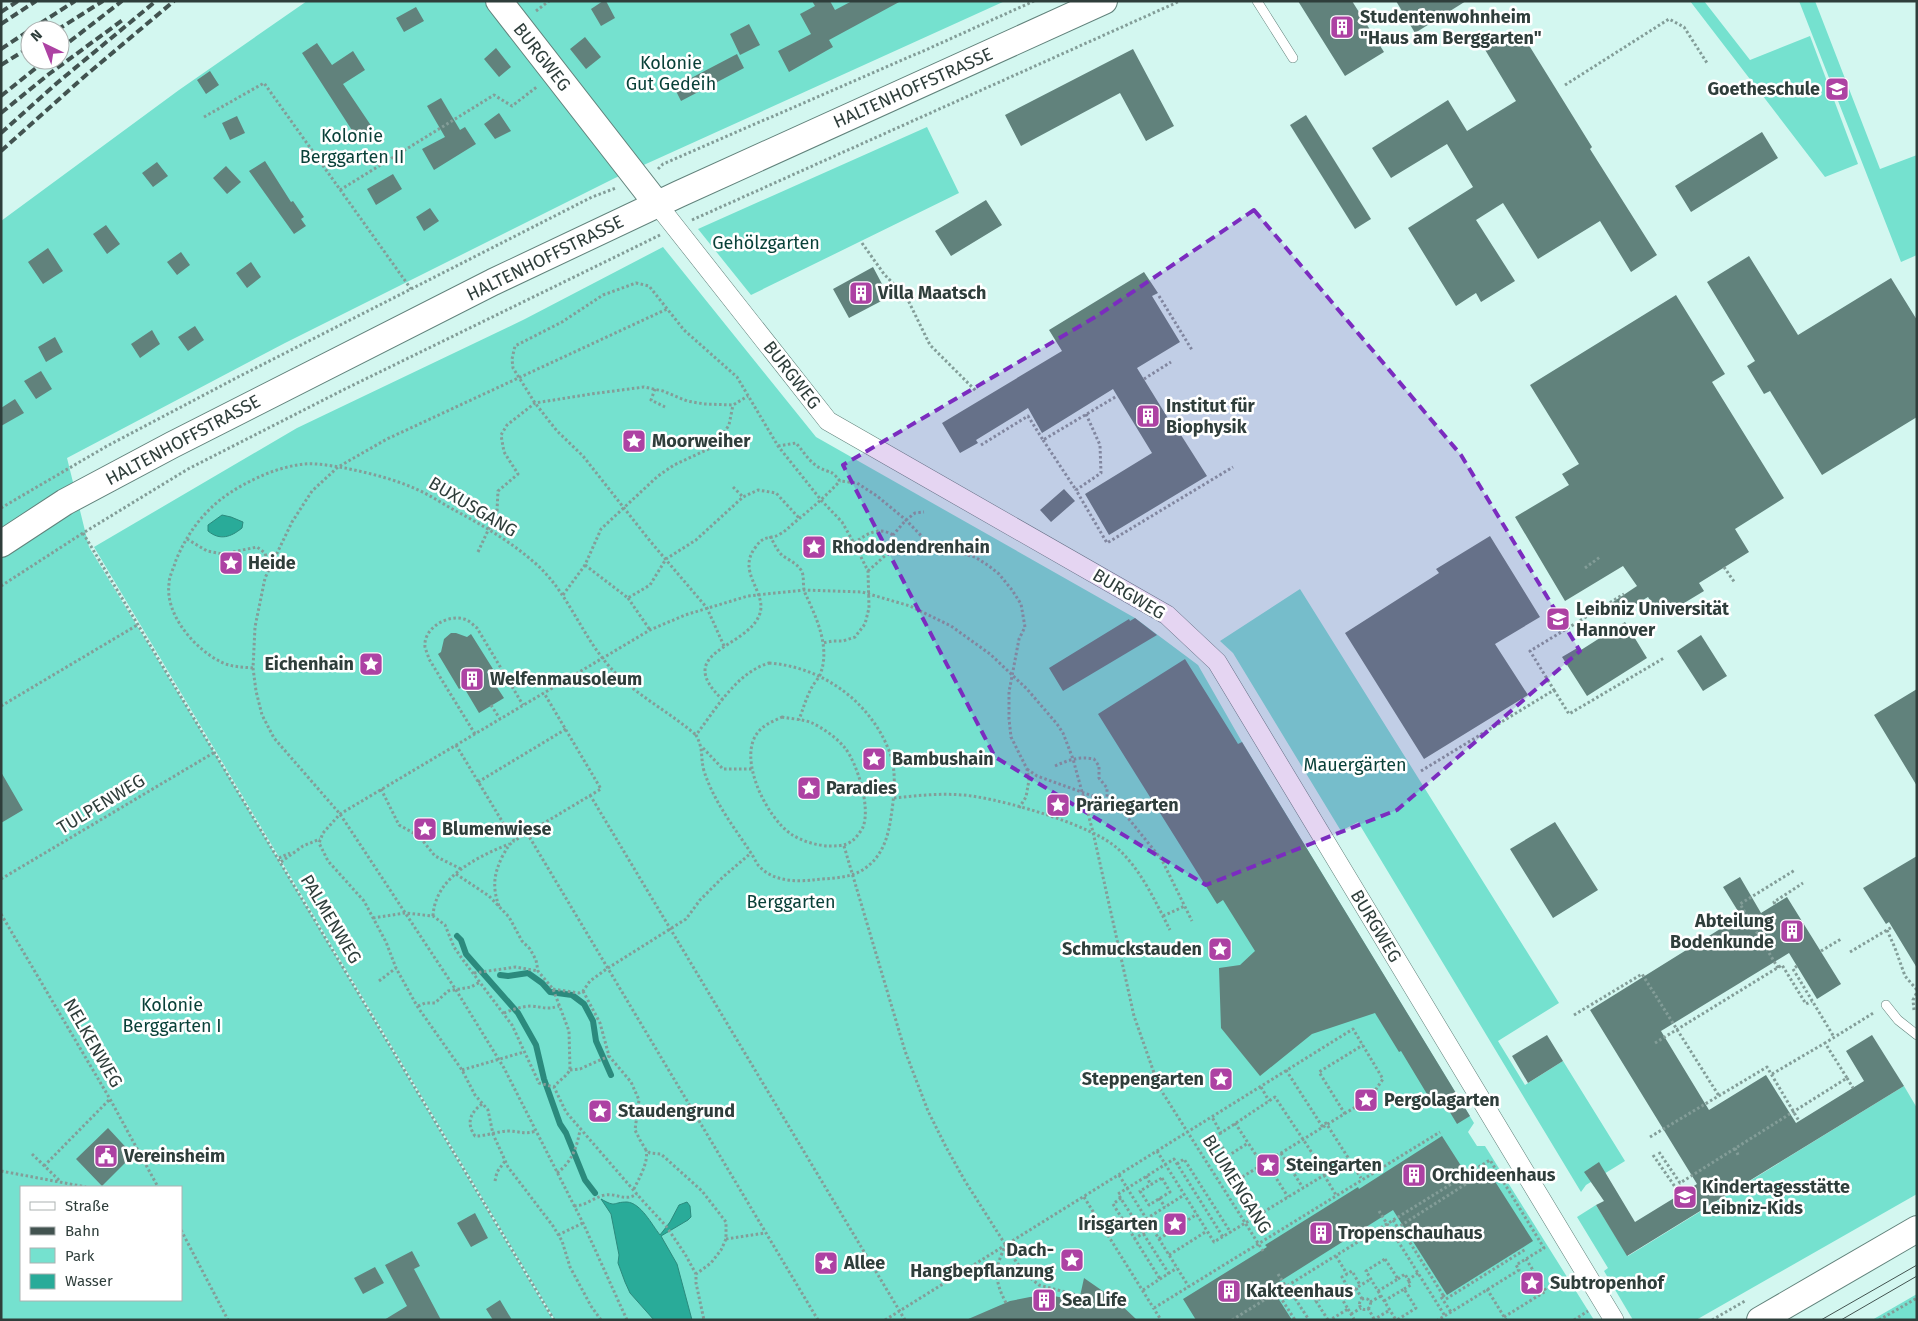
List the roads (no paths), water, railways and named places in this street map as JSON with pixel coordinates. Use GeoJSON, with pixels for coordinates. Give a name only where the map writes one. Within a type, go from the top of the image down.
{"type":"FeatureCollection","features":[{"type":"Feature","properties":{"kind":"street","name":"BURGWEG"},"geometry":{"type":"LineString","coordinates":[[499,1],[648,174],[657,204],[828,421],[1167,615],[1217,662],[1614,1320]]}},
{"type":"Feature","properties":{"kind":"street","name":"HALTENHOFFSTRASSE"},"geometry":{"type":"LineString","coordinates":[[1,544],[65,502],[172,445],[466,296],[657,204],[1104,1]]}},
{"type":"Feature","properties":{"kind":"street"},"geometry":{"type":"LineString","coordinates":[[1760,1320],[1917,1229]]}},
{"type":"Feature","properties":{"kind":"lane"},"geometry":{"type":"LineString","coordinates":[[1257,1],[1293,58]]}},
{"type":"Feature","properties":{"kind":"lane"},"geometry":{"type":"LineString","coordinates":[[1886,1005],[1898,1020],[1917,1035]]}},
{"type":"Feature","properties":{"kind":"water"},"geometry":{"type":"Polygon","coordinates":[[[222,515],[243,522],[242,528],[234,534],[225,537],[212,534],[208,531],[208,525],[222,515]]]}},
{"type":"Feature","properties":{"kind":"water"},"geometry":{"type":"Polygon","coordinates":[[[601,1199],[612,1204],[627,1202],[637,1206],[660,1235],[679,1205],[687,1202],[690,1206],[691,1217],[661,1236],[677,1264],[692,1320],[654,1320],[630,1293],[618,1263],[619,1255],[611,1214],[601,1199]]]}},
{"type":"Feature","properties":{"kind":"waterway"},"geometry":{"type":"LineString","coordinates":[[457,936],[461,940],[466,954],[518,1013],[536,1045],[544,1079],[560,1124],[566,1133],[585,1180],[595,1193]]}},
{"type":"Feature","properties":{"kind":"waterway"},"geometry":{"type":"LineString","coordinates":[[500,975],[508,976],[528,973],[542,983],[550,992],[572,995],[584,1004],[593,1021],[596,1041],[611,1075]]}},
{"type":"Feature","properties":{"kind":"tram line"},"geometry":{"type":"LineString","coordinates":[[1821,1320],[1917,1265]]}},
{"type":"Feature","properties":{"kind":"tram line"},"geometry":{"type":"LineString","coordinates":[[1841,1320],[1917,1276]]}},
{"type":"Feature","properties":{"kind":"railway"},"geometry":{"type":"LineString","coordinates":[[1,12],[18,1]]}},
{"type":"Feature","properties":{"kind":"railway"},"geometry":{"type":"LineString","coordinates":[[1,24],[36,1]]}},
{"type":"Feature","properties":{"kind":"railway"},"geometry":{"type":"LineString","coordinates":[[46,20],[75,1]]}},
{"type":"Feature","properties":{"kind":"railway"},"geometry":{"type":"LineString","coordinates":[[70,22],[103,1]]}},
{"type":"Feature","properties":{"kind":"railway"},"geometry":{"type":"LineString","coordinates":[[70,41],[122,1]]}},
{"type":"Feature","properties":{"kind":"railway"},"geometry":{"type":"LineString","coordinates":[[1,133],[57,83],[156,1]]}},
{"type":"Feature","properties":{"kind":"railway"},"geometry":{"type":"LineString","coordinates":[[1,151],[85,76],[174,1]]}},
{"type":"Feature","properties":{"kind":"railway"},"geometry":{"type":"LineString","coordinates":[[1,113],[49,74],[124,19]]}},
{"type":"Feature","properties":{"kind":"railway"},"geometry":{"type":"LineString","coordinates":[[1,49],[20,37]]}},
{"type":"Feature","properties":{"kind":"railway"},"geometry":{"type":"LineString","coordinates":[[1,65],[20,53]]}},
{"type":"Feature","properties":{"kind":"railway"},"geometry":{"type":"LineString","coordinates":[[1,96],[34,70]]}},
{"type":"Feature","properties":{"kind":"place","name":"Studentenwohnheim \"Haus am Berggarten\""},"geometry":{"type":"Point","coordinates":[1342,27]}},
{"type":"Feature","properties":{"kind":"place","name":"Goetheschule"},"geometry":{"type":"Point","coordinates":[1837,89]}},
{"type":"Feature","properties":{"kind":"place","name":"Villa Maatsch"},"geometry":{"type":"Point","coordinates":[861,293]}},
{"type":"Feature","properties":{"kind":"place","name":"Institut für Biophysik"},"geometry":{"type":"Point","coordinates":[1148,416]}},
{"type":"Feature","properties":{"kind":"place","name":"Moorweiher"},"geometry":{"type":"Point","coordinates":[634,441]}},
{"type":"Feature","properties":{"kind":"place","name":"Rhododendrenhain"},"geometry":{"type":"Point","coordinates":[814,547]}},
{"type":"Feature","properties":{"kind":"place","name":"Heide"},"geometry":{"type":"Point","coordinates":[231,563]}},
{"type":"Feature","properties":{"kind":"place","name":"Leibniz Universität Hannover"},"geometry":{"type":"Point","coordinates":[1558,619]}},
{"type":"Feature","properties":{"kind":"place","name":"Eichenhain"},"geometry":{"type":"Point","coordinates":[371,664]}},
{"type":"Feature","properties":{"kind":"place","name":"Welfenmausoleum"},"geometry":{"type":"Point","coordinates":[472,679]}},
{"type":"Feature","properties":{"kind":"place","name":"Bambushain"},"geometry":{"type":"Point","coordinates":[874,759]}},
{"type":"Feature","properties":{"kind":"place","name":"Paradies"},"geometry":{"type":"Point","coordinates":[809,788]}},
{"type":"Feature","properties":{"kind":"place","name":"Präriegarten"},"geometry":{"type":"Point","coordinates":[1058,805]}},
{"type":"Feature","properties":{"kind":"place","name":"Blumenwiese"},"geometry":{"type":"Point","coordinates":[425,829]}},
{"type":"Feature","properties":{"kind":"place","name":"Abteilung Bodenkunde"},"geometry":{"type":"Point","coordinates":[1792,931]}},
{"type":"Feature","properties":{"kind":"place","name":"Schmuckstauden"},"geometry":{"type":"Point","coordinates":[1220,949]}},
{"type":"Feature","properties":{"kind":"place","name":"Steppengarten"},"geometry":{"type":"Point","coordinates":[1221,1079]}},
{"type":"Feature","properties":{"kind":"place","name":"Pergolagarten"},"geometry":{"type":"Point","coordinates":[1366,1100]}},
{"type":"Feature","properties":{"kind":"place","name":"Staudengrund"},"geometry":{"type":"Point","coordinates":[600,1111]}},
{"type":"Feature","properties":{"kind":"place","name":"Vereinsheim"},"geometry":{"type":"Point","coordinates":[106,1156]}},
{"type":"Feature","properties":{"kind":"place","name":"Steingarten"},"geometry":{"type":"Point","coordinates":[1268,1165]}},
{"type":"Feature","properties":{"kind":"place","name":"Orchideenhaus"},"geometry":{"type":"Point","coordinates":[1414,1175]}},
{"type":"Feature","properties":{"kind":"place","name":"Kindertagesstätte Leibniz-Kids"},"geometry":{"type":"Point","coordinates":[1685,1197]}},
{"type":"Feature","properties":{"kind":"place","name":"Irisgarten"},"geometry":{"type":"Point","coordinates":[1175,1224]}},
{"type":"Feature","properties":{"kind":"place","name":"Tropenschauhaus"},"geometry":{"type":"Point","coordinates":[1321,1233]}},
{"type":"Feature","properties":{"kind":"place","name":"Dach- Hangbepflanzung"},"geometry":{"type":"Point","coordinates":[1072,1260]}},
{"type":"Feature","properties":{"kind":"place","name":"Allee"},"geometry":{"type":"Point","coordinates":[826,1263]}},
{"type":"Feature","properties":{"kind":"place","name":"Subtropenhof"},"geometry":{"type":"Point","coordinates":[1532,1283]}},
{"type":"Feature","properties":{"kind":"place","name":"Kakteenhaus"},"geometry":{"type":"Point","coordinates":[1229,1291]}},
{"type":"Feature","properties":{"kind":"place","name":"Sea Life"},"geometry":{"type":"Point","coordinates":[1044,1300]}},
{"type":"Feature","properties":{"kind":"park label","name":"Kolonie Gut Gedeih"},"geometry":{"type":"Point","coordinates":[671,73]}},
{"type":"Feature","properties":{"kind":"park label","name":"Kolonie Berggarten II"},"geometry":{"type":"Point","coordinates":[352,146]}},
{"type":"Feature","properties":{"kind":"park label","name":"Gehölzgarten"},"geometry":{"type":"Point","coordinates":[766,243]}},
{"type":"Feature","properties":{"kind":"park label","name":"Mauergärten"},"geometry":{"type":"Point","coordinates":[1355,765]}},
{"type":"Feature","properties":{"kind":"park label","name":"Berggarten"},"geometry":{"type":"Point","coordinates":[791,902]}},
{"type":"Feature","properties":{"kind":"park label","name":"Kolonie Berggarten I"},"geometry":{"type":"Point","coordinates":[172,1015]}}]}
